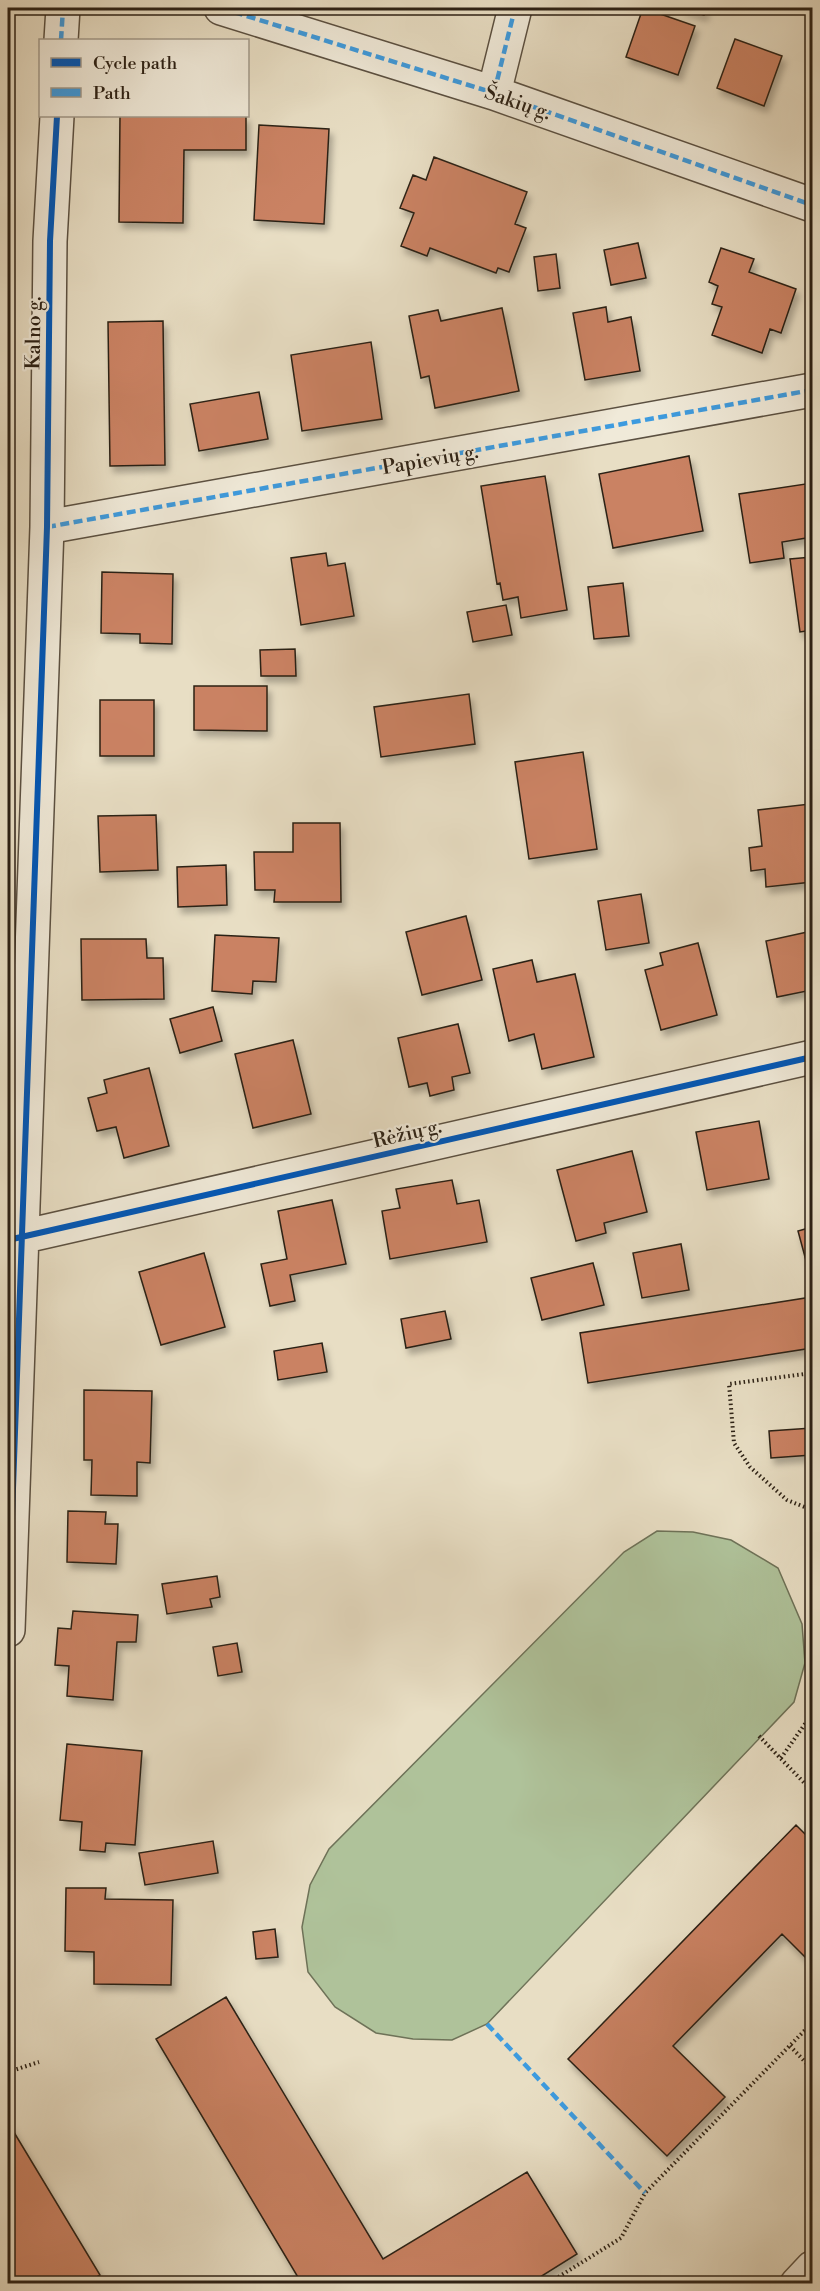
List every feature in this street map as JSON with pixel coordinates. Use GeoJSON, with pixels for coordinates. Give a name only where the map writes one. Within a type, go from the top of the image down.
{"type":"FeatureCollection","features":[{"type":"Feature","properties":{"kind":"street"},"geometry":{"type":"LineString","coordinates":[[62,39],[63,8]]}},
{"type":"Feature","properties":{"kind":"street","name":"Šakių g."},"geometry":{"type":"LineString","coordinates":[[221,8],[494,93],[813,205]]}},
{"type":"Feature","properties":{"kind":"street"},"geometry":{"type":"LineString","coordinates":[[494,93],[515,8]]}},
{"type":"Feature","properties":{"kind":"street","name":"Kalno g."},"geometry":{"type":"LineString","coordinates":[[8,1630],[15,1238],[46,527],[50,241],[57,117]]}},
{"type":"Feature","properties":{"kind":"street","name":"Papievių g."},"geometry":{"type":"LineString","coordinates":[[46,527],[813,390]]}},
{"type":"Feature","properties":{"kind":"street","name":"Rėžių g."},"geometry":{"type":"LineString","coordinates":[[15,1238],[813,1057]]}},
{"type":"Feature","properties":{"kind":"street"},"geometry":{"type":"LineString","coordinates":[[797,2283],[813,2268]]}},
{"type":"Feature","properties":{"kind":"path"},"geometry":{"type":"LineString","coordinates":[[813,1373],[729,1384],[734,1443],[744,1459],[787,1500],[813,1510]]}},
{"type":"Feature","properties":{"kind":"path"},"geometry":{"type":"LineString","coordinates":[[781,1758],[813,1714]]}},
{"type":"Feature","properties":{"kind":"path"},"geometry":{"type":"LineString","coordinates":[[759,1736],[813,1791]]}},
{"type":"Feature","properties":{"kind":"path"},"geometry":{"type":"LineString","coordinates":[[547,2283],[621,2238],[645,2193],[813,2023]]}},
{"type":"Feature","properties":{"kind":"path"},"geometry":{"type":"LineString","coordinates":[[790,2046],[813,2069]]}},
{"type":"Feature","properties":{"kind":"path"},"geometry":{"type":"LineString","coordinates":[[8,2072],[39,2062]]}},
{"type":"Feature","properties":{"kind":"green space"},"geometry":{"type":"Polygon","coordinates":[[[657,1531],[693,1532],[731,1540],[778,1568],[802,1624],[805,1663],[794,1702],[487,2024],[452,2040],[413,2039],[376,2033],[335,2007],[308,1972],[302,1927],[310,1885],[329,1849],[624,1552],[657,1531]]]}},
{"type":"Feature","properties":{"kind":"building"},"geometry":{"type":"Polygon","coordinates":[[[643,8],[695,26],[678,75],[626,57],[643,8]]]}},
{"type":"Feature","properties":{"kind":"building"},"geometry":{"type":"Polygon","coordinates":[[[680,8],[706,8],[704,15],[680,8]]]}},
{"type":"Feature","properties":{"kind":"building"},"geometry":{"type":"Polygon","coordinates":[[[735,39],[782,56],[764,106],[717,88],[735,39]]]}},
{"type":"Feature","properties":{"kind":"building"},"geometry":{"type":"Polygon","coordinates":[[[120,117],[246,117],[246,150],[184,150],[183,223],[119,222],[120,117]]]}},
{"type":"Feature","properties":{"kind":"building"},"geometry":{"type":"Polygon","coordinates":[[[259,125],[329,129],[324,224],[254,220],[259,125]]]}},
{"type":"Feature","properties":{"kind":"building"},"geometry":{"type":"Polygon","coordinates":[[[434,157],[527,192],[515,224],[526,228],[509,272],[498,268],[496,273],[430,248],[427,256],[401,246],[414,213],[400,208],[413,175],[426,180],[434,157]]]}},
{"type":"Feature","properties":{"kind":"building"},"geometry":{"type":"Polygon","coordinates":[[[638,243],[646,278],[611,285],[604,250],[638,243]]]}},
{"type":"Feature","properties":{"kind":"building"},"geometry":{"type":"Polygon","coordinates":[[[721,248],[754,259],[749,272],[796,289],[781,333],[770,329],[762,353],[712,335],[722,307],[712,304],[718,286],[709,282],[721,248]]]}},
{"type":"Feature","properties":{"kind":"building"},"geometry":{"type":"Polygon","coordinates":[[[556,254],[560,288],[538,291],[534,257],[556,254]]]}},
{"type":"Feature","properties":{"kind":"building"},"geometry":{"type":"Polygon","coordinates":[[[606,307],[608,322],[631,317],[640,371],[585,380],[573,313],[606,307]]]}},
{"type":"Feature","properties":{"kind":"building"},"geometry":{"type":"Polygon","coordinates":[[[502,308],[519,391],[435,408],[429,376],[421,378],[409,316],[438,310],[441,321],[502,308]]]}},
{"type":"Feature","properties":{"kind":"building"},"geometry":{"type":"Polygon","coordinates":[[[163,321],[165,465],[110,466],[108,322],[163,321]]]}},
{"type":"Feature","properties":{"kind":"building"},"geometry":{"type":"Polygon","coordinates":[[[371,342],[382,419],[302,431],[291,355],[371,342]]]}},
{"type":"Feature","properties":{"kind":"building"},"geometry":{"type":"Polygon","coordinates":[[[259,392],[268,439],[199,451],[190,404],[259,392]]]}},
{"type":"Feature","properties":{"kind":"building"},"geometry":{"type":"Polygon","coordinates":[[[689,456],[703,531],[613,548],[599,474],[689,456]]]}},
{"type":"Feature","properties":{"kind":"building"},"geometry":{"type":"Polygon","coordinates":[[[545,476],[567,610],[521,618],[518,597],[503,600],[500,583],[497,584],[481,486],[545,476]]]}},
{"type":"Feature","properties":{"kind":"building"},"geometry":{"type":"Polygon","coordinates":[[[812,483],[812,537],[782,542],[784,558],[750,563],[739,494],[812,483]]]}},
{"type":"Feature","properties":{"kind":"building"},"geometry":{"type":"Polygon","coordinates":[[[326,553],[328,566],[345,563],[354,616],[301,625],[291,558],[326,553]]]}},
{"type":"Feature","properties":{"kind":"building"},"geometry":{"type":"Polygon","coordinates":[[[812,557],[812,630],[800,632],[790,559],[812,557]]]}},
{"type":"Feature","properties":{"kind":"building"},"geometry":{"type":"Polygon","coordinates":[[[102,572],[173,574],[172,644],[140,643],[140,634],[101,633],[102,572]]]}},
{"type":"Feature","properties":{"kind":"building"},"geometry":{"type":"Polygon","coordinates":[[[623,583],[629,636],[594,639],[588,587],[623,583]]]}},
{"type":"Feature","properties":{"kind":"building"},"geometry":{"type":"Polygon","coordinates":[[[506,605],[512,635],[473,642],[467,612],[506,605]]]}},
{"type":"Feature","properties":{"kind":"building"},"geometry":{"type":"Polygon","coordinates":[[[295,649],[296,676],[261,676],[260,650],[295,649]]]}},
{"type":"Feature","properties":{"kind":"building"},"geometry":{"type":"Polygon","coordinates":[[[194,686],[267,686],[267,731],[194,730],[194,686]]]}},
{"type":"Feature","properties":{"kind":"building"},"geometry":{"type":"Polygon","coordinates":[[[469,694],[475,744],[381,757],[374,707],[469,694]]]}},
{"type":"Feature","properties":{"kind":"building"},"geometry":{"type":"Polygon","coordinates":[[[100,700],[154,700],[154,756],[100,756],[100,700]]]}},
{"type":"Feature","properties":{"kind":"building"},"geometry":{"type":"Polygon","coordinates":[[[583,752],[597,849],[529,859],[515,762],[583,752]]]}},
{"type":"Feature","properties":{"kind":"building"},"geometry":{"type":"Polygon","coordinates":[[[810,804],[812,882],[766,887],[765,869],[751,871],[749,848],[762,846],[758,810],[810,804]]]}},
{"type":"Feature","properties":{"kind":"building"},"geometry":{"type":"Polygon","coordinates":[[[156,815],[158,870],[100,872],[98,816],[156,815]]]}},
{"type":"Feature","properties":{"kind":"building"},"geometry":{"type":"Polygon","coordinates":[[[293,823],[340,823],[341,902],[274,902],[275,890],[255,890],[254,852],[293,852],[293,823]]]}},
{"type":"Feature","properties":{"kind":"building"},"geometry":{"type":"Polygon","coordinates":[[[226,865],[227,905],[178,907],[177,867],[226,865]]]}},
{"type":"Feature","properties":{"kind":"building"},"geometry":{"type":"Polygon","coordinates":[[[641,894],[649,943],[606,950],[598,901],[641,894]]]}},
{"type":"Feature","properties":{"kind":"building"},"geometry":{"type":"Polygon","coordinates":[[[466,916],[482,980],[422,995],[406,932],[466,916]]]}},
{"type":"Feature","properties":{"kind":"building"},"geometry":{"type":"Polygon","coordinates":[[[812,931],[812,990],[777,997],[766,941],[812,931]]]}},
{"type":"Feature","properties":{"kind":"building"},"geometry":{"type":"Polygon","coordinates":[[[215,935],[279,938],[276,982],[253,981],[252,994],[212,991],[215,935]]]}},
{"type":"Feature","properties":{"kind":"building"},"geometry":{"type":"Polygon","coordinates":[[[81,939],[146,939],[147,958],[163,958],[164,999],[82,1000],[81,939]]]}},
{"type":"Feature","properties":{"kind":"building"},"geometry":{"type":"Polygon","coordinates":[[[698,943],[717,1015],[661,1030],[645,970],[663,965],[660,953],[698,943]]]}},
{"type":"Feature","properties":{"kind":"building"},"geometry":{"type":"Polygon","coordinates":[[[532,960],[537,982],[575,974],[594,1057],[542,1069],[534,1034],[509,1041],[493,969],[532,960]]]}},
{"type":"Feature","properties":{"kind":"building"},"geometry":{"type":"Polygon","coordinates":[[[213,1007],[222,1041],[180,1053],[170,1019],[213,1007]]]}},
{"type":"Feature","properties":{"kind":"building"},"geometry":{"type":"Polygon","coordinates":[[[458,1024],[470,1073],[452,1077],[454,1090],[430,1096],[427,1083],[409,1087],[398,1038],[458,1024]]]}},
{"type":"Feature","properties":{"kind":"building"},"geometry":{"type":"Polygon","coordinates":[[[293,1040],[311,1114],[253,1128],[235,1054],[293,1040]]]}},
{"type":"Feature","properties":{"kind":"building"},"geometry":{"type":"Polygon","coordinates":[[[149,1068],[169,1146],[124,1158],[116,1127],[97,1131],[88,1098],[107,1093],[104,1080],[149,1068]]]}},
{"type":"Feature","properties":{"kind":"building"},"geometry":{"type":"Polygon","coordinates":[[[759,1121],[769,1179],[707,1190],[696,1132],[759,1121]]]}},
{"type":"Feature","properties":{"kind":"building"},"geometry":{"type":"Polygon","coordinates":[[[632,1151],[647,1212],[604,1223],[606,1233],[576,1241],[557,1170],[632,1151]]]}},
{"type":"Feature","properties":{"kind":"building"},"geometry":{"type":"Polygon","coordinates":[[[452,1180],[457,1204],[479,1200],[487,1242],[390,1259],[382,1211],[400,1208],[396,1189],[452,1180]]]}},
{"type":"Feature","properties":{"kind":"building"},"geometry":{"type":"Polygon","coordinates":[[[332,1200],[346,1264],[290,1275],[295,1301],[270,1306],[261,1264],[287,1259],[278,1211],[332,1200]]]}},
{"type":"Feature","properties":{"kind":"building"},"geometry":{"type":"Polygon","coordinates":[[[812,1227],[812,1267],[808,1268],[798,1231],[812,1227]]]}},
{"type":"Feature","properties":{"kind":"building"},"geometry":{"type":"Polygon","coordinates":[[[681,1244],[689,1290],[642,1298],[633,1253],[681,1244]]]}},
{"type":"Feature","properties":{"kind":"building"},"geometry":{"type":"Polygon","coordinates":[[[204,1253],[225,1327],[161,1345],[139,1272],[204,1253]]]}},
{"type":"Feature","properties":{"kind":"building"},"geometry":{"type":"Polygon","coordinates":[[[593,1263],[604,1305],[542,1320],[531,1278],[593,1263]]]}},
{"type":"Feature","properties":{"kind":"building"},"geometry":{"type":"Polygon","coordinates":[[[812,1297],[812,1348],[588,1383],[580,1333],[812,1297]]]}},
{"type":"Feature","properties":{"kind":"building"},"geometry":{"type":"Polygon","coordinates":[[[445,1311],[451,1339],[406,1348],[401,1319],[445,1311]]]}},
{"type":"Feature","properties":{"kind":"building"},"geometry":{"type":"Polygon","coordinates":[[[322,1343],[327,1372],[278,1380],[274,1351],[322,1343]]]}},
{"type":"Feature","properties":{"kind":"building"},"geometry":{"type":"Polygon","coordinates":[[[84,1390],[152,1391],[150,1463],[137,1462],[137,1496],[91,1495],[92,1460],[84,1460],[84,1390]]]}},
{"type":"Feature","properties":{"kind":"building"},"geometry":{"type":"Polygon","coordinates":[[[812,1428],[812,1455],[771,1458],[769,1431],[812,1428]]]}},
{"type":"Feature","properties":{"kind":"building"},"geometry":{"type":"Polygon","coordinates":[[[68,1511],[106,1512],[105,1524],[118,1524],[116,1564],[67,1562],[68,1511]]]}},
{"type":"Feature","properties":{"kind":"building"},"geometry":{"type":"Polygon","coordinates":[[[217,1576],[220,1597],[210,1599],[212,1607],[167,1614],[162,1584],[217,1576]]]}},
{"type":"Feature","properties":{"kind":"building"},"geometry":{"type":"Polygon","coordinates":[[[73,1611],[138,1615],[136,1642],[117,1642],[113,1700],[67,1696],[69,1666],[55,1665],[58,1628],[71,1629],[73,1611]]]}},
{"type":"Feature","properties":{"kind":"building"},"geometry":{"type":"Polygon","coordinates":[[[237,1643],[242,1672],[218,1676],[213,1647],[237,1643]]]}},
{"type":"Feature","properties":{"kind":"building"},"geometry":{"type":"Polygon","coordinates":[[[67,1744],[142,1751],[135,1845],[106,1843],[105,1852],[80,1850],[82,1822],[60,1820],[67,1744]]]}},
{"type":"Feature","properties":{"kind":"building"},"geometry":{"type":"Polygon","coordinates":[[[796,1825],[812,1841],[812,1964],[782,1934],[673,2046],[725,2097],[667,2156],[568,2059],[796,1825]]]}},
{"type":"Feature","properties":{"kind":"building"},"geometry":{"type":"Polygon","coordinates":[[[213,1841],[218,1873],[145,1885],[139,1853],[213,1841]]]}},
{"type":"Feature","properties":{"kind":"building"},"geometry":{"type":"Polygon","coordinates":[[[66,1888],[106,1888],[105,1899],[173,1900],[171,1985],[94,1984],[94,1952],[65,1951],[66,1888]]]}},
{"type":"Feature","properties":{"kind":"building"},"geometry":{"type":"Polygon","coordinates":[[[275,1929],[278,1957],[256,1959],[253,1932],[275,1929]]]}},
{"type":"Feature","properties":{"kind":"building"},"geometry":{"type":"Polygon","coordinates":[[[226,1997],[383,2259],[527,2172],[577,2254],[529,2284],[302,2284],[156,2039],[226,1997]]]}},
{"type":"Feature","properties":{"kind":"building"},"geometry":{"type":"Polygon","coordinates":[[[9,2124],[100,2275],[88,2282],[89,2284],[8,2284],[9,2124]]]}},
{"type":"Feature","properties":{"kind":"marked path"},"geometry":{"type":"LineString","coordinates":[[61,39],[63,8]]}},
{"type":"Feature","properties":{"kind":"marked path"},"geometry":{"type":"LineString","coordinates":[[221,8],[494,93],[812,205]]}},
{"type":"Feature","properties":{"kind":"marked path"},"geometry":{"type":"LineString","coordinates":[[494,93],[515,8]]}},
{"type":"Feature","properties":{"kind":"marked path"},"geometry":{"type":"LineString","coordinates":[[47,527],[812,390]]}},
{"type":"Feature","properties":{"kind":"marked path"},"geometry":{"type":"LineString","coordinates":[[487,2024],[645,2193]]}},
{"type":"Feature","properties":{"kind":"marked path"},"geometry":{"type":"LineString","coordinates":[[797,2284],[812,2268]]}},
{"type":"Feature","properties":{"kind":"cycle path"},"geometry":{"type":"LineString","coordinates":[[8,1630],[47,527],[50,241],[57,117]]}},
{"type":"Feature","properties":{"kind":"cycle path"},"geometry":{"type":"LineString","coordinates":[[8,1240],[812,1057]]}}]}
